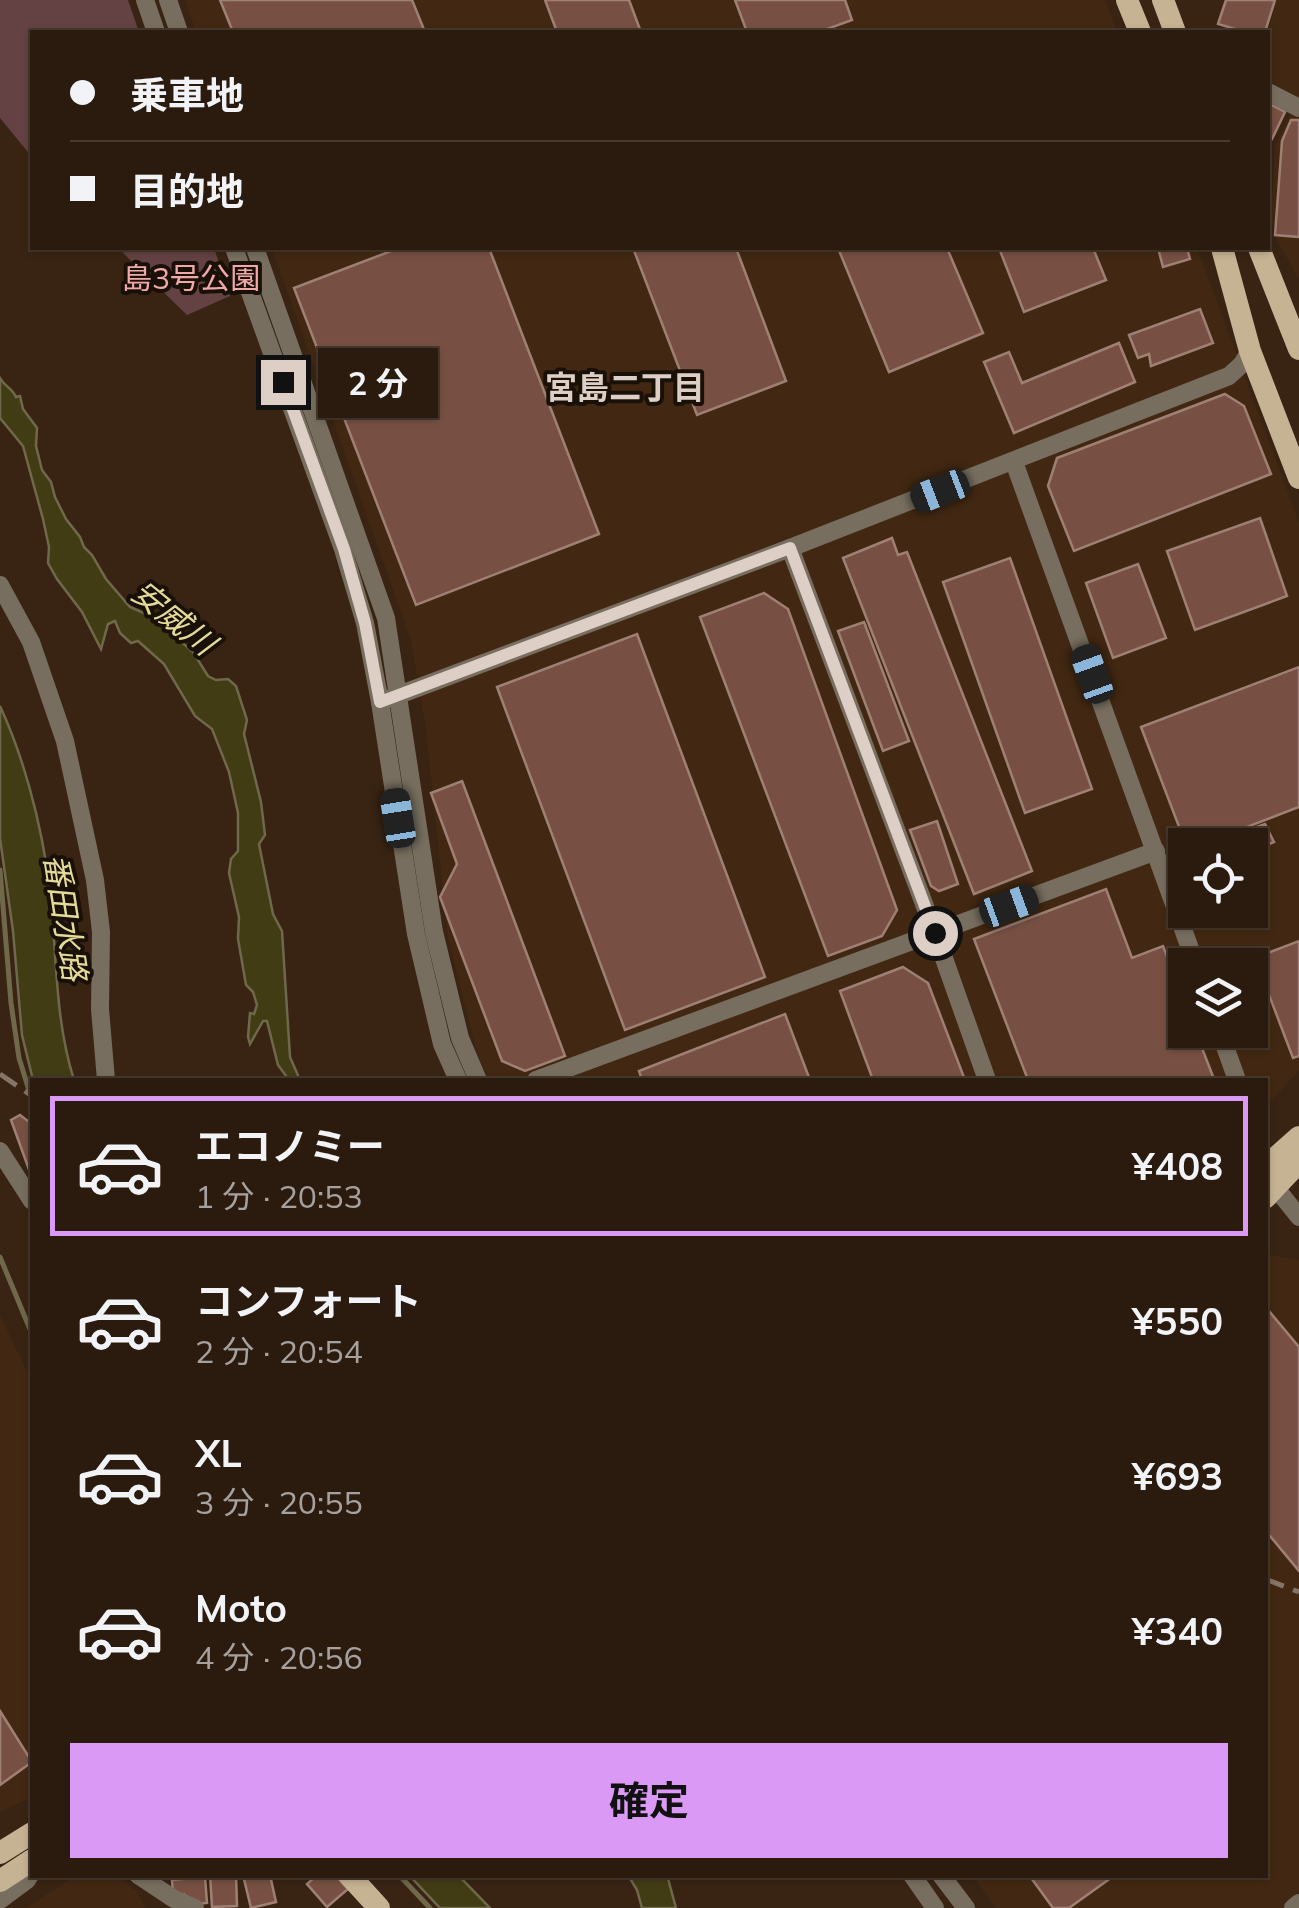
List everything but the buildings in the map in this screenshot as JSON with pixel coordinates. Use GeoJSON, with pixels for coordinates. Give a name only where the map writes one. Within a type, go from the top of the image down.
{"type":"FeatureCollection","features":[{"type":"Feature","properties":{"kind":"main road"},"geometry":{"type":"LineString","coordinates":[[1128,0],[1139,30]]}},
{"type":"Feature","properties":{"kind":"main road"},"geometry":{"type":"LineString","coordinates":[[1163,0],[1174,30]]}},
{"type":"Feature","properties":{"kind":"main road"},"geometry":{"type":"LineString","coordinates":[[1223,250],[1250,350],[1299,478]]}},
{"type":"Feature","properties":{"kind":"main road"},"geometry":{"type":"LineString","coordinates":[[1260,250],[1299,349]]}},
{"type":"Feature","properties":{"kind":"main road"},"geometry":{"type":"LineString","coordinates":[[1268,1149],[1299,1134]]}},
{"type":"Feature","properties":{"kind":"main road"},"geometry":{"type":"LineString","coordinates":[[1268,1190],[1299,1134]]}},
{"type":"Feature","properties":{"kind":"main road"},"geometry":{"type":"LineString","coordinates":[[1268,1190],[1299,1162]]}},
{"type":"Feature","properties":{"kind":"main road"},"geometry":{"type":"LineString","coordinates":[[0,1854],[30,1834]]}},
{"type":"Feature","properties":{"kind":"main road"},"geometry":{"type":"LineString","coordinates":[[0,1881],[30,1861]]}},
{"type":"Feature","properties":{"kind":"main road"},"geometry":{"type":"LineString","coordinates":[[352,1878],[379,1908]]}},
{"type":"Feature","properties":{"kind":"street"},"geometry":{"type":"LineString","coordinates":[[144,0],[155,30]]}},
{"type":"Feature","properties":{"kind":"street"},"geometry":{"type":"LineString","coordinates":[[168,0],[178,30]]}},
{"type":"Feature","properties":{"kind":"street"},"geometry":{"type":"LineString","coordinates":[[1270,93],[1299,108]]}},
{"type":"Feature","properties":{"kind":"street"},"geometry":{"type":"LineString","coordinates":[[235,250],[344,549],[365,623],[416,934],[442,1044],[457,1078]]}},
{"type":"Feature","properties":{"kind":"street"},"geometry":{"type":"LineString","coordinates":[[256,250],[386,618],[434,932],[460,1038],[477,1078]]}},
{"type":"Feature","properties":{"kind":"street"},"geometry":{"type":"LineString","coordinates":[[380,702],[1014,462],[1229,376],[1250,350]]}},
{"type":"Feature","properties":{"kind":"street"},"geometry":{"type":"LineString","coordinates":[[1014,462],[1190,948]]}},
{"type":"Feature","properties":{"kind":"street"},"geometry":{"type":"LineString","coordinates":[[790,548],[985,1078]]}},
{"type":"Feature","properties":{"kind":"street"},"geometry":{"type":"LineString","coordinates":[[0,585],[31,642],[65,741],[95,880],[101,932],[100,1009],[106,1078]]}},
{"type":"Feature","properties":{"kind":"street"},"geometry":{"type":"LineString","coordinates":[[541,1078],[1156,851]]}},
{"type":"Feature","properties":{"kind":"street"},"geometry":{"type":"LineString","coordinates":[[1225,1048],[1236,1078]]}},
{"type":"Feature","properties":{"kind":"street"},"geometry":{"type":"LineString","coordinates":[[0,1151],[30,1198]]}},
{"type":"Feature","properties":{"kind":"street"},"geometry":{"type":"LineString","coordinates":[[1268,1190],[1299,1217]]}},
{"type":"Feature","properties":{"kind":"street"},"geometry":{"type":"LineString","coordinates":[[0,1900],[30,1875]]}},
{"type":"Feature","properties":{"kind":"street"},"geometry":{"type":"LineString","coordinates":[[142,1878],[195,1908]]}},
{"type":"Feature","properties":{"kind":"street"},"geometry":{"type":"LineString","coordinates":[[914,1878],[934,1908]]}},
{"type":"Feature","properties":{"kind":"street"},"geometry":{"type":"LineString","coordinates":[[943,1878],[966,1908]]}},
{"type":"Feature","properties":{"kind":"street"},"geometry":{"type":"LineString","coordinates":[[1293,1908],[1299,1904]]}},
{"type":"Feature","properties":{"kind":"shaded area"},"geometry":{"type":"Polygon","coordinates":[[[185,0],[1105,0],[1116,30],[195,30],[185,0]]]}},
{"type":"Feature","properties":{"kind":"shaded area"},"geometry":{"type":"Polygon","coordinates":[[[1276,0],[1299,0],[1299,101],[1270,86],[1269,30],[1276,0]]]}},
{"type":"Feature","properties":{"kind":"shaded area"},"geometry":{"type":"Polygon","coordinates":[[[1292,110],[1299,114],[1299,279],[1277,240],[1271,220],[1275,146],[1292,110]]]}},
{"type":"Feature","properties":{"kind":"shaded area"},"geometry":{"type":"Polygon","coordinates":[[[273,250],[1198,250],[1299,523],[1299,1070],[1268,1105],[1268,1078],[488,1078],[477,1053],[448,938],[426,729],[411,640],[273,250]]]}},
{"type":"Feature","properties":{"kind":"shaded area"},"geometry":{"type":"Polygon","coordinates":[[[0,378],[16,397],[20,396],[23,409],[37,428],[36,446],[42,470],[66,519],[106,579],[130,607],[153,617],[193,652],[208,676],[228,679],[236,686],[247,720],[244,734],[261,802],[265,835],[259,844],[273,914],[282,931],[290,1057],[299,1078],[288,1078],[278,1065],[267,1021],[263,1021],[250,1044],[248,1037],[250,1013],[254,1014],[257,1005],[246,985],[238,939],[239,917],[229,873],[231,859],[238,851],[238,813],[229,772],[212,729],[195,716],[164,664],[138,641],[131,643],[120,633],[115,621],[108,624],[101,649],[82,612],[48,563],[49,547],[23,446],[0,418],[0,378]]]}},
{"type":"Feature","properties":{"kind":"shaded area"},"geometry":{"type":"Polygon","coordinates":[[[0,706],[23,765],[43,847],[62,1028],[73,1078],[33,1078],[22,1035],[0,838],[0,706]]]}},
{"type":"Feature","properties":{"kind":"shaded area"},"geometry":{"type":"Polygon","coordinates":[[[1268,1255],[1299,1260],[1299,1908],[996,1908],[974,1878],[1268,1878],[1268,1255]]]}},
{"type":"Feature","properties":{"kind":"shaded area"},"geometry":{"type":"Polygon","coordinates":[[[0,1315],[30,1378],[30,1798],[0,1812],[0,1315]]]}},
{"type":"Feature","properties":{"kind":"shaded area"},"geometry":{"type":"Polygon","coordinates":[[[72,1878],[119,1878],[137,1891],[145,1908],[26,1908],[72,1878]]]}},
{"type":"Feature","properties":{"kind":"shaded area"},"geometry":{"type":"Polygon","coordinates":[[[412,1878],[461,1878],[490,1908],[440,1908],[412,1878]]]}},
{"type":"Feature","properties":{"kind":"shaded area"},"geometry":{"type":"Polygon","coordinates":[[[630,1878],[668,1878],[676,1908],[642,1908],[630,1878]]]}},
{"type":"Feature","properties":{"kind":"green space"},"geometry":{"type":"Polygon","coordinates":[[[0,0],[128,0],[138,30],[30,30],[30,155],[0,118],[0,0]]]}},
{"type":"Feature","properties":{"kind":"green space","name":"島3号公園"},"geometry":{"type":"Polygon","coordinates":[[[120,250],[215,250],[230,296],[187,315],[120,250]]]}},
{"type":"Feature","properties":{"kind":"waterway"},"geometry":{"type":"LineString","coordinates":[[0,870],[11,1003],[19,1058],[30,1094]]}},
{"type":"Feature","properties":{"kind":"waterway"},"geometry":{"type":"LineString","coordinates":[[0,1257],[30,1329]]}},
{"type":"Feature","properties":{"kind":"waterway"},"geometry":{"type":"LineString","coordinates":[[402,1878],[430,1908]]}},
{"type":"Feature","properties":{"kind":"railway"},"geometry":{"type":"LineString","coordinates":[[0,1074],[30,1095]]}},
{"type":"Feature","properties":{"kind":"railway"},"geometry":{"type":"LineString","coordinates":[[1268,1580],[1299,1592]]}},
{"type":"Feature","properties":{"kind":"district","name":"宮島二丁目"},"geometry":{"type":"Point","coordinates":[625,387]}},
{"type":"Feature","properties":{"kind":"route"},"geometry":{"type":"LineString","coordinates":[[283,382],[344,549],[365,623],[380,702],[790,548],[935,933]]}},
{"type":"Feature","properties":{"kind":"water label","name":"安威川"},"geometry":{"type":"Point","coordinates":[174,617]}},
{"type":"Feature","properties":{"kind":"water label","name":"番田水路"},"geometry":{"type":"Point","coordinates":[66,917]}}]}
